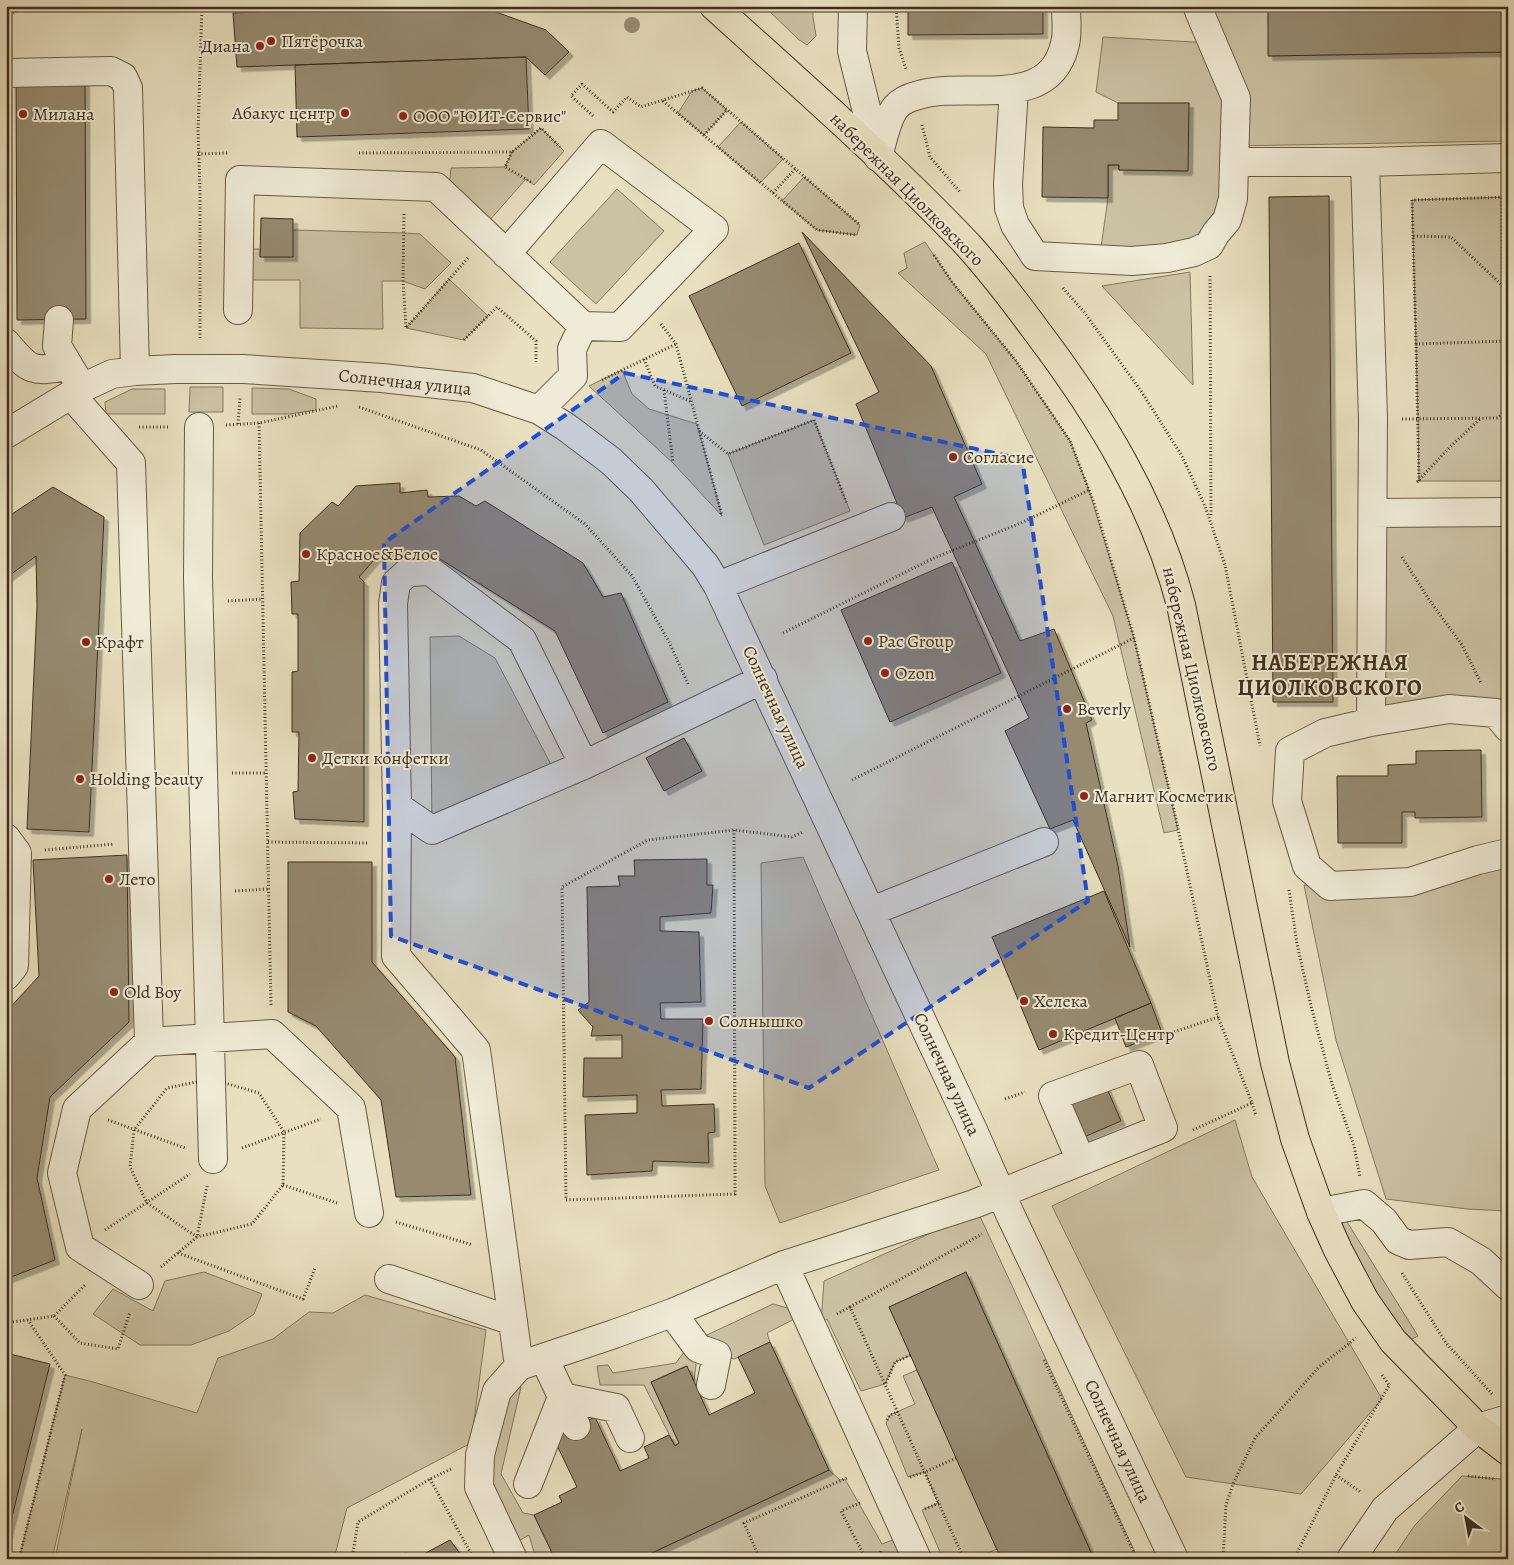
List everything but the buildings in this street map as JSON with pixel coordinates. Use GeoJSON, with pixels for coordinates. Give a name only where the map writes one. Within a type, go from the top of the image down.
{"type":"FeatureCollection","features":[{"type":"Feature","properties":{"kind":"main road","name":"набережная Циолковского"},"geometry":{"type":"LineString","coordinates":[[714,6],[878,156],[980,259],[1009,293],[1056,356],[1098,418],[1122,461],[1144,505],[1174,578],[1275,1063],[1295,1139],[1321,1212],[1338,1250],[1365,1301],[1392,1341],[1478,1428],[1508,1451]]}},
{"type":"Feature","properties":{"kind":"street"},"geometry":{"type":"LineString","coordinates":[[853,6],[852,51],[878,156]]}},
{"type":"Feature","properties":{"kind":"street"},"geometry":{"type":"LineString","coordinates":[[878,156],[890,117],[895,107],[903,100],[940,91],[1014,89],[1040,82],[1057,64],[1065,44],[1066,6]]}},
{"type":"Feature","properties":{"kind":"street"},"geometry":{"type":"LineString","coordinates":[[1014,89],[1008,184],[1009,208],[1015,225],[1035,256],[1132,261],[1167,258],[1194,252],[1210,245],[1216,233],[1227,220],[1233,199],[1236,98],[1198,8]]}},
{"type":"Feature","properties":{"kind":"street"},"geometry":{"type":"LineString","coordinates":[[6,73],[111,71],[123,77],[128,88],[136,371]]}},
{"type":"Feature","properties":{"kind":"street"},"geometry":{"type":"LineString","coordinates":[[238,310],[240,180],[436,187],[497,245],[583,326],[620,327],[714,229],[601,144],[497,245]]}},
{"type":"Feature","properties":{"kind":"street"},"geometry":{"type":"LineString","coordinates":[[1235,162],[1365,162],[1508,158]]}},
{"type":"Feature","properties":{"kind":"street"},"geometry":{"type":"LineString","coordinates":[[1365,162],[1373,419],[1371,722]]}},
{"type":"Feature","properties":{"kind":"street"},"geometry":{"type":"LineString","coordinates":[[59,320],[57,346],[74,383],[130,463],[149,1042]]}},
{"type":"Feature","properties":{"kind":"street"},"geometry":{"type":"LineString","coordinates":[[539,410],[573,376],[572,349],[583,326]]}},
{"type":"Feature","properties":{"kind":"street"},"geometry":{"type":"LineString","coordinates":[[6,343],[22,363],[30,368],[74,383]]}},
{"type":"Feature","properties":{"kind":"street","name":"Солнечная улица"},"geometry":{"type":"LineString","coordinates":[[6,434],[74,383],[112,374],[175,369],[243,369],[382,378],[473,388],[539,410],[566,426],[603,455],[641,490],[705,564],[718,586],[872,911],[1000,1192],[1174,1559]]}},
{"type":"Feature","properties":{"kind":"street"},"geometry":{"type":"LineString","coordinates":[[199,427],[198,578],[213,1159]]}},
{"type":"Feature","properties":{"kind":"street"},"geometry":{"type":"LineString","coordinates":[[1373,513],[1508,512]]}},
{"type":"Feature","properties":{"kind":"street"},"geometry":{"type":"LineString","coordinates":[[718,586],[891,516]]}},
{"type":"Feature","properties":{"kind":"street"},"geometry":{"type":"LineString","coordinates":[[576,1426],[562,1397],[532,1362],[513,1321],[476,1050],[396,956],[398,806],[393,604],[396,583],[408,572],[430,571],[522,640],[584,765]]}},
{"type":"Feature","properties":{"kind":"street"},"geometry":{"type":"LineString","coordinates":[[398,806],[432,830],[584,765],[763,680]]}},
{"type":"Feature","properties":{"kind":"street"},"geometry":{"type":"LineString","coordinates":[[1502,720],[1449,709],[1371,722],[1325,733],[1290,751],[1287,801],[1307,866],[1330,886],[1410,882],[1478,860],[1508,853]]}},
{"type":"Feature","properties":{"kind":"street"},"geometry":{"type":"LineString","coordinates":[[872,911],[1044,842]]}},
{"type":"Feature","properties":{"kind":"street"},"geometry":{"type":"LineString","coordinates":[[6,976],[14,966],[12,846]]}},
{"type":"Feature","properties":{"kind":"street"},"geometry":{"type":"LineString","coordinates":[[139,1285],[80,1247],[62,1173],[77,1109],[149,1042],[272,1034],[351,1108],[369,1213]]}},
{"type":"Feature","properties":{"kind":"street"},"geometry":{"type":"LineString","coordinates":[[513,1559],[479,1487],[480,1455],[497,1391],[532,1362],[672,1313],[784,1265],[974,1204],[1081,1161]]}},
{"type":"Feature","properties":{"kind":"street"},"geometry":{"type":"LineString","coordinates":[[1321,1212],[1364,1204],[1384,1221],[1398,1240],[1409,1245],[1448,1242],[1481,1261],[1508,1286]]}},
{"type":"Feature","properties":{"kind":"street"},"geometry":{"type":"LineString","coordinates":[[784,1265],[874,1465],[897,1484],[917,1559]]}},
{"type":"Feature","properties":{"kind":"street"},"geometry":{"type":"LineString","coordinates":[[389,1279],[513,1321]]}},
{"type":"Feature","properties":{"kind":"street"},"geometry":{"type":"LineString","coordinates":[[672,1313],[698,1348],[717,1355],[710,1385]]}},
{"type":"Feature","properties":{"kind":"street"},"geometry":{"type":"LineString","coordinates":[[562,1397],[616,1408],[630,1438]]}},
{"type":"Feature","properties":{"kind":"street"},"geometry":{"type":"LineString","coordinates":[[528,1484],[562,1397]]}},
{"type":"Feature","properties":{"kind":"street"},"geometry":{"type":"LineString","coordinates":[[1350,1559],[1385,1509],[1478,1428],[1508,1419]]}},
{"type":"Feature","properties":{"kind":"path"},"geometry":{"type":"LineString","coordinates":[[6,14],[30,6]]}},
{"type":"Feature","properties":{"kind":"path"},"geometry":{"type":"LineString","coordinates":[[200,338],[200,191],[198,154],[202,6]]}},
{"type":"Feature","properties":{"kind":"path"},"geometry":{"type":"LineString","coordinates":[[896,6],[899,48],[915,96],[930,157],[966,198]]}},
{"type":"Feature","properties":{"kind":"path"},"geometry":{"type":"LineString","coordinates":[[595,118],[571,96],[582,84],[614,112],[627,97],[641,107],[702,88],[860,225]]}},
{"type":"Feature","properties":{"kind":"path"},"geometry":{"type":"LineString","coordinates":[[663,101],[818,230],[857,235]]}},
{"type":"Feature","properties":{"kind":"path"},"geometry":{"type":"LineString","coordinates":[[704,135],[727,110]]}},
{"type":"Feature","properties":{"kind":"path"},"geometry":{"type":"LineString","coordinates":[[534,185],[527,178],[505,167],[512,152],[541,128],[564,151]]}},
{"type":"Feature","properties":{"kind":"path"},"geometry":{"type":"LineString","coordinates":[[355,153],[512,152]]}},
{"type":"Feature","properties":{"kind":"path"},"geometry":{"type":"LineString","coordinates":[[198,154],[227,153]]}},
{"type":"Feature","properties":{"kind":"path"},"geometry":{"type":"LineString","coordinates":[[773,194],[795,169]]}},
{"type":"Feature","properties":{"kind":"path"},"geometry":{"type":"LineString","coordinates":[[402,186],[406,328],[497,245]]}},
{"type":"Feature","properties":{"kind":"path"},"geometry":{"type":"LineString","coordinates":[[1418,481],[1412,200],[1508,197]]}},
{"type":"Feature","properties":{"kind":"path"},"geometry":{"type":"LineString","coordinates":[[1502,198],[1503,287]]}},
{"type":"Feature","properties":{"kind":"path"},"geometry":{"type":"LineString","coordinates":[[1413,236],[1451,236],[1508,291]]}},
{"type":"Feature","properties":{"kind":"path"},"geometry":{"type":"LineString","coordinates":[[1210,245],[1210,521]]}},
{"type":"Feature","properties":{"kind":"path"},"geometry":{"type":"LineString","coordinates":[[930,250],[952,282],[1016,361],[1070,441],[1089,490],[1134,638],[1175,815],[1218,1017],[1162,1036]]}},
{"type":"Feature","properties":{"kind":"path"},"geometry":{"type":"LineString","coordinates":[[644,302],[676,344],[722,516]]}},
{"type":"Feature","properties":{"kind":"path"},"geometry":{"type":"LineString","coordinates":[[464,340],[497,307],[536,341],[536,362]]}},
{"type":"Feature","properties":{"kind":"path"},"geometry":{"type":"LineString","coordinates":[[1416,344],[1508,341]]}},
{"type":"Feature","properties":{"kind":"path"},"geometry":{"type":"LineString","coordinates":[[597,382],[676,344]]}},
{"type":"Feature","properties":{"kind":"path"},"geometry":{"type":"LineString","coordinates":[[644,359],[655,386],[692,402]]}},
{"type":"Feature","properties":{"kind":"path"},"geometry":{"type":"LineString","coordinates":[[664,390],[673,463]]}},
{"type":"Feature","properties":{"kind":"path"},"geometry":{"type":"LineString","coordinates":[[238,424],[241,391]]}},
{"type":"Feature","properties":{"kind":"path"},"geometry":{"type":"LineString","coordinates":[[272,1034],[259,423],[340,406]]}},
{"type":"Feature","properties":{"kind":"path"},"geometry":{"type":"LineString","coordinates":[[358,407],[482,450],[585,524],[632,576],[669,642],[700,709]]}},
{"type":"Feature","properties":{"kind":"path"},"geometry":{"type":"LineString","coordinates":[[1418,418],[1498,418],[1508,408]]}},
{"type":"Feature","properties":{"kind":"path"},"geometry":{"type":"LineString","coordinates":[[1411,486],[1481,418]]}},
{"type":"Feature","properties":{"kind":"path"},"geometry":{"type":"LineString","coordinates":[[699,431],[728,454],[814,420],[856,530]]}},
{"type":"Feature","properties":{"kind":"path"},"geometry":{"type":"LineString","coordinates":[[782,633],[934,558],[1021,523],[1089,490]]}},
{"type":"Feature","properties":{"kind":"path"},"geometry":{"type":"LineString","coordinates":[[1399,553],[1430,601],[1462,645],[1502,720]]}},
{"type":"Feature","properties":{"kind":"path"},"geometry":{"type":"LineString","coordinates":[[852,780],[1134,638]]}},
{"type":"Feature","properties":{"kind":"path"},"geometry":{"type":"LineString","coordinates":[[734,830],[735,1194],[566,1200],[562,886],[648,840],[734,830],[792,837],[828,821]]}},
{"type":"Feature","properties":{"kind":"path"},"geometry":{"type":"LineString","coordinates":[[12,846],[142,841]]}},
{"type":"Feature","properties":{"kind":"path"},"geometry":{"type":"LineString","coordinates":[[268,842],[397,843]]}},
{"type":"Feature","properties":{"kind":"path"},"geometry":{"type":"LineString","coordinates":[[80,1247],[213,1159],[351,1108]]}},
{"type":"Feature","properties":{"kind":"path"},"geometry":{"type":"LineString","coordinates":[[77,1109],[213,1159]]}},
{"type":"Feature","properties":{"kind":"path"},"geometry":{"type":"LineString","coordinates":[[54,1316],[80,1343],[118,1349],[139,1285],[196,1237],[213,1159]]}},
{"type":"Feature","properties":{"kind":"path"},"geometry":{"type":"LineString","coordinates":[[964,1559],[850,1307],[987,1232]]}},
{"type":"Feature","properties":{"kind":"path"},"geometry":{"type":"LineString","coordinates":[[178,1253],[303,1298],[315,1268]]}},
{"type":"Feature","properties":{"kind":"path"},"geometry":{"type":"LineString","coordinates":[[6,1323],[54,1316],[106,1264]]}},
{"type":"Feature","properties":{"kind":"path"},"geometry":{"type":"LineString","coordinates":[[19,1559],[65,1375],[28,1320]]}},
{"type":"Feature","properties":{"kind":"path"},"geometry":{"type":"LineString","coordinates":[[1223,1559],[1226,1505],[1233,1484],[1255,1438],[1320,1367],[1359,1336]]}},
{"type":"Feature","properties":{"kind":"path"},"geometry":{"type":"LineString","coordinates":[[1294,1559],[1336,1474],[1388,1385],[1446,1343]]}},
{"type":"Feature","properties":{"kind":"path"},"geometry":{"type":"LineString","coordinates":[[885,1384],[895,1362],[911,1355]]}},
{"type":"Feature","properties":{"kind":"path"},"geometry":{"type":"LineString","coordinates":[[352,1559],[358,1522],[430,1479],[480,1455]]}},
{"type":"Feature","properties":{"kind":"path"},"geometry":{"type":"LineString","coordinates":[[866,1559],[841,1512],[897,1484],[956,1458]]}},
{"type":"Feature","properties":{"kind":"path"},"geometry":{"type":"LineString","coordinates":[[760,1559],[744,1523],[874,1465]]}},
{"type":"Feature","properties":{"kind":"path"},"geometry":{"type":"LineString","coordinates":[[430,1479],[474,1559]]}},
{"type":"Feature","properties":{"kind":"highlighted area"},"geometry":{"type":"Polygon","coordinates":[[[625,373],[1022,459],[1088,901],[809,1088],[391,936],[384,543],[625,373]]]}},
{"type":"Feature","properties":{"kind":"shaded area"},"geometry":{"type":"Polygon","coordinates":[[[764,6],[813,6],[816,36],[807,45],[798,39],[764,6]]]}},
{"type":"Feature","properties":{"kind":"shaded area"},"geometry":{"type":"Polygon","coordinates":[[[1191,6],[1268,6],[1269,56],[1508,52],[1508,136],[1504,141],[1235,146],[1216,233],[1099,261],[1108,198],[1108,165],[1119,165],[1119,170],[1188,171],[1118,103],[1096,92],[1103,37],[1212,43],[1191,6]]]}},
{"type":"Feature","properties":{"kind":"shaded area"},"geometry":{"type":"Polygon","coordinates":[[[702,88],[727,110],[704,135],[678,113],[692,91],[702,88]]]}},
{"type":"Feature","properties":{"kind":"shaded area"},"geometry":{"type":"Polygon","coordinates":[[[741,122],[783,159],[760,183],[718,147],[741,122]]]}},
{"type":"Feature","properties":{"kind":"shaded area"},"geometry":{"type":"Polygon","coordinates":[[[541,128],[564,151],[534,185],[526,179],[481,230],[448,198],[451,168],[505,167],[512,152],[541,128]]]}},
{"type":"Feature","properties":{"kind":"shaded area"},"geometry":{"type":"Polygon","coordinates":[[[804,177],[860,225],[857,235],[817,230],[782,201],[804,177]]]}},
{"type":"Feature","properties":{"kind":"shaded area"},"geometry":{"type":"Polygon","coordinates":[[[617,189],[664,231],[596,304],[550,262],[617,189]]]}},
{"type":"Feature","properties":{"kind":"shaded area"},"geometry":{"type":"Polygon","coordinates":[[[1508,197],[1508,481],[1419,481],[1412,200],[1508,197]]]}},
{"type":"Feature","properties":{"kind":"shaded area"},"geometry":{"type":"Polygon","coordinates":[[[293,230],[420,234],[451,263],[425,289],[403,281],[382,281],[383,329],[300,328],[300,280],[249,280],[249,249],[260,249],[260,257],[293,230]]]}},
{"type":"Feature","properties":{"kind":"shaded area"},"geometry":{"type":"Polygon","coordinates":[[[925,242],[952,282],[1016,361],[1070,441],[1089,490],[1134,638],[1178,830],[1164,833],[1113,616],[986,354],[898,273],[907,268],[904,253],[925,242]]]}},
{"type":"Feature","properties":{"kind":"shaded area"},"geometry":{"type":"Polygon","coordinates":[[[1190,272],[1193,385],[1102,286],[1190,272]]]}},
{"type":"Feature","properties":{"kind":"shaded area"},"geometry":{"type":"Polygon","coordinates":[[[449,279],[488,316],[464,340],[406,328],[449,279]]]}},
{"type":"Feature","properties":{"kind":"shaded area"},"geometry":{"type":"Polygon","coordinates":[[[622,370],[632,394],[649,409],[697,424],[722,516],[673,463],[589,386],[622,370]]]}},
{"type":"Feature","properties":{"kind":"shaded area"},"geometry":{"type":"Polygon","coordinates":[[[190,387],[223,387],[223,412],[189,412],[190,387]]]}},
{"type":"Feature","properties":{"kind":"shaded area"},"geometry":{"type":"Polygon","coordinates":[[[252,388],[289,389],[316,399],[316,410],[289,414],[252,414],[252,388]]]}},
{"type":"Feature","properties":{"kind":"shaded area"},"geometry":{"type":"Polygon","coordinates":[[[132,389],[165,389],[165,414],[106,414],[105,402],[132,389]]]}},
{"type":"Feature","properties":{"kind":"shaded area"},"geometry":{"type":"Polygon","coordinates":[[[814,420],[850,511],[764,545],[728,454],[814,420]]]}},
{"type":"Feature","properties":{"kind":"shaded area"},"geometry":{"type":"Polygon","coordinates":[[[1508,512],[1508,728],[1496,713],[1371,722],[1373,513],[1508,512]]]}},
{"type":"Feature","properties":{"kind":"shaded area"},"geometry":{"type":"Polygon","coordinates":[[[459,636],[495,658],[557,776],[432,830],[430,637],[459,636]]]}},
{"type":"Feature","properties":{"kind":"shaded area"},"geometry":{"type":"Polygon","coordinates":[[[1508,854],[1508,1211],[1467,1209],[1386,1199],[1336,1040],[1304,885],[1412,893],[1508,854]]]}},
{"type":"Feature","properties":{"kind":"shaded area"},"geometry":{"type":"Polygon","coordinates":[[[803,857],[939,1170],[780,1223],[765,1186],[761,863],[803,857]]]}},
{"type":"Feature","properties":{"kind":"shaded area"},"geometry":{"type":"Polygon","coordinates":[[[1235,1120],[1252,1177],[1382,1399],[1301,1494],[1186,1477],[1052,1206],[1235,1120]]]}},
{"type":"Feature","properties":{"kind":"shaded area"},"geometry":{"type":"Polygon","coordinates":[[[978,1212],[1138,1559],[1094,1559],[966,1273],[889,1307],[911,1355],[895,1362],[885,1384],[861,1391],[827,1319],[821,1322],[824,1281],[978,1212]]]}},
{"type":"Feature","properties":{"kind":"shaded area"},"geometry":{"type":"Polygon","coordinates":[[[1344,1217],[1418,1336],[1406,1342],[1364,1277],[1342,1229],[1344,1217]]]}},
{"type":"Feature","properties":{"kind":"shaded area"},"geometry":{"type":"Polygon","coordinates":[[[204,1272],[262,1294],[254,1314],[229,1331],[191,1345],[140,1345],[93,1314],[113,1289],[153,1311],[165,1281],[204,1272]]]}},
{"type":"Feature","properties":{"kind":"shaded area"},"geometry":{"type":"Polygon","coordinates":[[[365,1295],[486,1330],[471,1443],[347,1508],[334,1559],[55,1559],[82,1429],[52,1559],[19,1559],[65,1375],[197,1413],[218,1358],[273,1339],[309,1312],[333,1313],[365,1295]]]}},
{"type":"Feature","properties":{"kind":"shaded area"},"geometry":{"type":"Polygon","coordinates":[[[773,1304],[806,1313],[767,1333],[770,1342],[734,1359],[698,1348],[707,1335],[773,1304]]]}},
{"type":"Feature","properties":{"kind":"shaded area"},"geometry":{"type":"Polygon","coordinates":[[[692,1341],[698,1348],[694,1381],[686,1366],[651,1382],[679,1443],[675,1446],[644,1385],[600,1385],[597,1366],[608,1365],[613,1373],[676,1363],[692,1341]]]}},
{"type":"Feature","properties":{"kind":"shaded area"},"geometry":{"type":"Polygon","coordinates":[[[917,1370],[997,1549],[974,1559],[943,1559],[922,1510],[938,1503],[925,1472],[908,1477],[886,1423],[890,1415],[915,1404],[903,1376],[917,1370]]]}},
{"type":"Feature","properties":{"kind":"shaded area"},"geometry":{"type":"Polygon","coordinates":[[[521,1387],[501,1474],[523,1513],[534,1515],[555,1559],[536,1559],[529,1535],[508,1547],[480,1455],[494,1403],[521,1387]]]}},
{"type":"Feature","properties":{"kind":"shaded area"},"geometry":{"type":"Polygon","coordinates":[[[829,1470],[840,1480],[845,1479],[882,1544],[901,1537],[910,1559],[639,1559],[829,1470]]]}},
{"type":"Feature","properties":{"kind":"shaded area"},"geometry":{"type":"Polygon","coordinates":[[[1462,1476],[1501,1479],[1508,1484],[1508,1559],[1392,1559],[1415,1525],[1462,1476]]]}},
{"type":"Feature","properties":{"kind":"place","name":"Пятёрочка"},"geometry":{"type":"Point","coordinates":[271,41]}},
{"type":"Feature","properties":{"kind":"place","name":"Диана"},"geometry":{"type":"Point","coordinates":[260,46]}},
{"type":"Feature","properties":{"kind":"place","name":"Абакус центр"},"geometry":{"type":"Point","coordinates":[345,113]}},
{"type":"Feature","properties":{"kind":"place","name":"Милана"},"geometry":{"type":"Point","coordinates":[23,114]}},
{"type":"Feature","properties":{"kind":"place","name":"ООО \"ЮИТ-Сервис\""},"geometry":{"type":"Point","coordinates":[403,116]}},
{"type":"Feature","properties":{"kind":"place","name":"Согласие"},"geometry":{"type":"Point","coordinates":[953,457]}},
{"type":"Feature","properties":{"kind":"place","name":"Красное&Белое"},"geometry":{"type":"Point","coordinates":[306,554]}},
{"type":"Feature","properties":{"kind":"place","name":"Pac Group"},"geometry":{"type":"Point","coordinates":[868,641]}},
{"type":"Feature","properties":{"kind":"place","name":"Крафт"},"geometry":{"type":"Point","coordinates":[86,642]}},
{"type":"Feature","properties":{"kind":"place","name":"Ozon"},"geometry":{"type":"Point","coordinates":[885,673]}},
{"type":"Feature","properties":{"kind":"place","name":"Beverly"},"geometry":{"type":"Point","coordinates":[1067,709]}},
{"type":"Feature","properties":{"kind":"place","name":"Детки конфетки"},"geometry":{"type":"Point","coordinates":[312,758]}},
{"type":"Feature","properties":{"kind":"place","name":"Holding beauty"},"geometry":{"type":"Point","coordinates":[80,779]}},
{"type":"Feature","properties":{"kind":"place","name":"Магнит Косметик"},"geometry":{"type":"Point","coordinates":[1084,796]}},
{"type":"Feature","properties":{"kind":"place","name":"Лето"},"geometry":{"type":"Point","coordinates":[109,879]}},
{"type":"Feature","properties":{"kind":"place","name":"Old Boy"},"geometry":{"type":"Point","coordinates":[114,992]}},
{"type":"Feature","properties":{"kind":"place","name":"Хелека"},"geometry":{"type":"Point","coordinates":[1024,1001]}},
{"type":"Feature","properties":{"kind":"place","name":"Солнышко"},"geometry":{"type":"Point","coordinates":[709,1021]}},
{"type":"Feature","properties":{"kind":"place","name":"Кредит-Центр"},"geometry":{"type":"Point","coordinates":[1053,1034]}},
{"type":"Feature","properties":{"kind":"district","name":"НАБЕРЕЖНАЯ ЦИОЛКОВСКОГО"},"geometry":{"type":"Point","coordinates":[1330,674]}}]}
